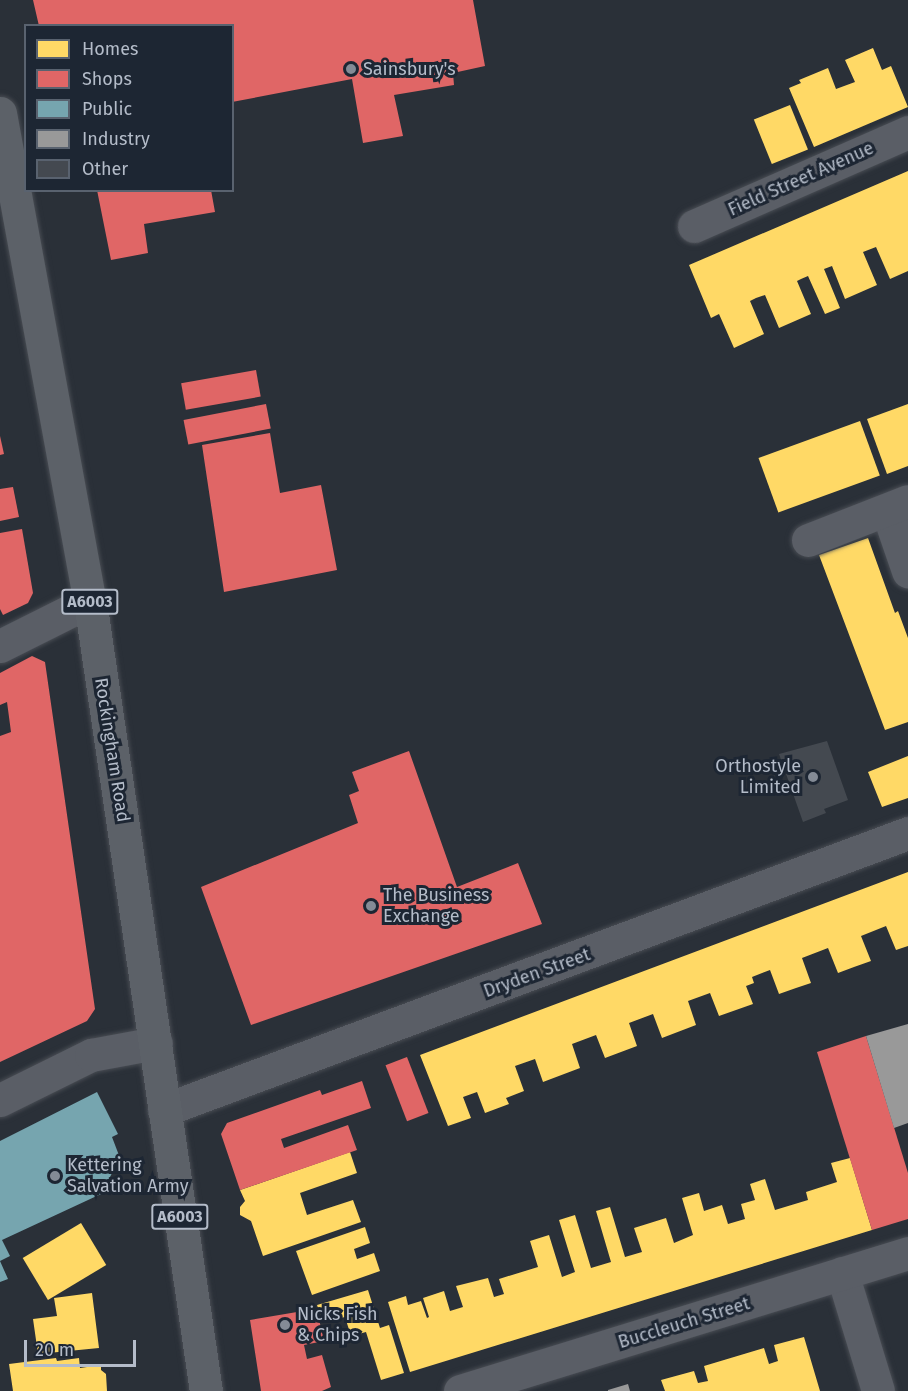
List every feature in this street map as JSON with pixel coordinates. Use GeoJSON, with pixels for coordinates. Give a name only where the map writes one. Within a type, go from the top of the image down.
{"type":"FeatureCollection","features":[{"type":"Feature","properties":{"kind":"main road","name":"Rockingham Road"},"geometry":{"type":"LineString","coordinates":[[0,113],[90,601],[206,1391]]}},
{"type":"Feature","properties":{"kind":"street","name":"Field Street Avenue"},"geometry":{"type":"LineString","coordinates":[[694,226],[908,132]]}},
{"type":"Feature","properties":{"kind":"street"},"geometry":{"type":"LineString","coordinates":[[808,540],[897,506],[908,571]]}},
{"type":"Feature","properties":{"kind":"street"},"geometry":{"type":"LineString","coordinates":[[0,646],[90,601]]}},
{"type":"Feature","properties":{"kind":"street","name":"Dryden Street"},"geometry":{"type":"LineString","coordinates":[[164,1110],[908,833]]}},
{"type":"Feature","properties":{"kind":"street"},"geometry":{"type":"LineString","coordinates":[[0,1100],[91,1055],[156,1043]]}},
{"type":"Feature","properties":{"kind":"street","name":"Buccleuch Street"},"geometry":{"type":"LineString","coordinates":[[460,1391],[908,1253]]}},
{"type":"Feature","properties":{"kind":"street"},"geometry":{"type":"LineString","coordinates":[[842,1274],[878,1391]]}},
{"type":"Feature","properties":{"kind":"building: Homes"},"geometry":{"type":"Polygon","coordinates":[[[873,48],[882,70],[891,66],[908,107],[814,147],[789,88],[801,83],[799,80],[828,68],[836,89],[855,82],[845,60],[873,48]]]}},
{"type":"Feature","properties":{"kind":"building: Homes"},"geometry":{"type":"Polygon","coordinates":[[[790,105],[808,150],[772,164],[754,120],[790,105]]]}},
{"type":"Feature","properties":{"kind":"building: Homes"},"geometry":{"type":"Polygon","coordinates":[[[908,171],[908,271],[890,279],[876,247],[863,252],[877,285],[845,299],[832,266],[824,269],[840,308],[825,314],[808,276],[801,279],[797,281],[811,314],[779,328],[765,295],[756,298],[750,301],[764,334],[734,348],[719,314],[711,318],[689,265],[908,171]]]}},
{"type":"Feature","properties":{"kind":"building: Homes"},"geometry":{"type":"Polygon","coordinates":[[[908,404],[908,466],[887,474],[867,419],[908,404]]]}},
{"type":"Feature","properties":{"kind":"building: Homes"},"geometry":{"type":"Polygon","coordinates":[[[860,421],[880,476],[778,512],[759,458],[860,421]]]}},
{"type":"Feature","properties":{"kind":"building: Homes"},"geometry":{"type":"Polygon","coordinates":[[[868,538],[895,613],[898,611],[908,638],[908,722],[885,730],[819,555],[868,538]]]}},
{"type":"Feature","properties":{"kind":"building: Homes"},"geometry":{"type":"Polygon","coordinates":[[[908,756],[908,798],[882,807],[868,772],[908,756]]]}},
{"type":"Feature","properties":{"kind":"building: Homes"},"geometry":{"type":"Polygon","coordinates":[[[908,872],[908,946],[896,950],[886,926],[861,936],[871,961],[838,973],[828,948],[802,958],[811,983],[779,994],[770,970],[752,977],[754,983],[746,986],[753,1004],[719,1016],[710,993],[688,1001],[696,1025],[662,1038],[653,1014],[629,1023],[637,1046],[605,1058],[596,1035],[572,1044],[580,1068],[543,1082],[535,1059],[515,1066],[524,1091],[506,1098],[509,1104],[485,1113],[477,1092],[463,1097],[471,1118],[448,1126],[420,1055],[908,872]]]}},
{"type":"Feature","properties":{"kind":"building: Homes"},"geometry":{"type":"Polygon","coordinates":[[[350,1152],[357,1173],[300,1193],[307,1215],[353,1200],[361,1222],[263,1256],[251,1221],[240,1215],[240,1207],[245,1201],[240,1190],[350,1152]]]}},
{"type":"Feature","properties":{"kind":"building: Homes"},"geometry":{"type":"Polygon","coordinates":[[[850,1158],[872,1230],[410,1372],[388,1302],[406,1296],[408,1305],[421,1301],[427,1318],[429,1317],[423,1298],[444,1291],[450,1311],[463,1307],[456,1286],[488,1278],[494,1297],[504,1294],[499,1279],[538,1267],[530,1241],[549,1235],[562,1277],[575,1272],[559,1220],[575,1215],[591,1268],[611,1262],[596,1211],[610,1207],[625,1257],[642,1252],[634,1228],[666,1218],[674,1243],[693,1235],[682,1198],[699,1193],[704,1211],[722,1205],[728,1224],[745,1219],[741,1204],[755,1200],[750,1184],[765,1179],[775,1210],[808,1200],[806,1192],[837,1182],[831,1163],[850,1158]]]}},
{"type":"Feature","properties":{"kind":"building: Homes"},"geometry":{"type":"Polygon","coordinates":[[[81,1223],[106,1265],[48,1300],[23,1258],[81,1223]]]}},
{"type":"Feature","properties":{"kind":"building: Homes"},"geometry":{"type":"Polygon","coordinates":[[[365,1227],[370,1243],[354,1249],[357,1259],[374,1253],[380,1271],[312,1295],[296,1251],[365,1227]]]}},
{"type":"Feature","properties":{"kind":"building: Homes"},"geometry":{"type":"Polygon","coordinates":[[[368,1290],[380,1328],[389,1325],[404,1373],[381,1380],[366,1332],[351,1336],[345,1317],[341,1318],[339,1312],[321,1317],[317,1305],[368,1290]]]}},
{"type":"Feature","properties":{"kind":"building: Homes"},"geometry":{"type":"Polygon","coordinates":[[[92,1293],[99,1348],[38,1354],[33,1319],[57,1316],[54,1298],[92,1293]]]}},
{"type":"Feature","properties":{"kind":"building: Homes"},"geometry":{"type":"Polygon","coordinates":[[[804,1337],[820,1391],[665,1391],[661,1380],[694,1371],[698,1383],[708,1381],[704,1366],[764,1348],[769,1364],[778,1361],[774,1345],[804,1337]]]}},
{"type":"Feature","properties":{"kind":"building: Homes"},"geometry":{"type":"Polygon","coordinates":[[[56,1358],[57,1361],[79,1358],[80,1368],[101,1365],[101,1370],[106,1374],[107,1391],[13,1391],[9,1364],[56,1358]]]}},
{"type":"Feature","properties":{"kind":"building: Shops","name":"Sainsbury's"},"geometry":{"type":"Polygon","coordinates":[[[33,0],[473,0],[485,66],[453,73],[454,85],[394,95],[403,136],[363,143],[352,79],[234,102],[234,24],[39,24],[33,0]]]}},
{"type":"Feature","properties":{"kind":"building: Shops"},"geometry":{"type":"Polygon","coordinates":[[[97,192],[211,192],[215,212],[144,224],[148,253],[111,260],[97,192]]]}},
{"type":"Feature","properties":{"kind":"building: Shops"},"geometry":{"type":"Polygon","coordinates":[[[256,370],[261,397],[186,410],[181,383],[256,370]]]}},
{"type":"Feature","properties":{"kind":"building: Shops"},"geometry":{"type":"Polygon","coordinates":[[[266,404],[271,429],[188,445],[184,420],[266,404]]]}},
{"type":"Feature","properties":{"kind":"building: Shops"},"geometry":{"type":"Polygon","coordinates":[[[270,433],[280,493],[321,485],[337,570],[224,592],[202,445],[270,433]]]}},
{"type":"Feature","properties":{"kind":"building: Shops"},"geometry":{"type":"Polygon","coordinates":[[[0,436],[4,454],[0,455],[0,436]]]}},
{"type":"Feature","properties":{"kind":"building: Shops"},"geometry":{"type":"Polygon","coordinates":[[[13,487],[19,517],[0,521],[0,489],[13,487]]]}},
{"type":"Feature","properties":{"kind":"building: Shops"},"geometry":{"type":"Polygon","coordinates":[[[22,529],[33,593],[28,603],[3,615],[0,609],[0,533],[22,529]]]}},
{"type":"Feature","properties":{"kind":"building: Shops"},"geometry":{"type":"Polygon","coordinates":[[[32,656],[45,662],[95,1009],[87,1021],[0,1062],[0,736],[11,732],[7,702],[0,705],[0,673],[32,656]]]}},
{"type":"Feature","properties":{"kind":"building: Shops","name":"The Business Exchange"},"geometry":{"type":"Polygon","coordinates":[[[409,751],[457,887],[518,863],[542,924],[251,1025],[201,887],[358,823],[349,795],[359,791],[352,772],[409,751]]]}},
{"type":"Feature","properties":{"kind":"building: Shops"},"geometry":{"type":"Polygon","coordinates":[[[866,1036],[908,1173],[908,1219],[872,1230],[817,1052],[866,1036]]]}},
{"type":"Feature","properties":{"kind":"building: Shops"},"geometry":{"type":"Polygon","coordinates":[[[407,1057],[429,1113],[407,1121],[386,1065],[407,1057]]]}},
{"type":"Feature","properties":{"kind":"building: Shops"},"geometry":{"type":"Polygon","coordinates":[[[362,1081],[371,1108],[281,1139],[284,1148],[348,1125],[357,1150],[240,1190],[221,1134],[227,1123],[320,1090],[322,1095],[362,1081]]]}},
{"type":"Feature","properties":{"kind":"building: Shops"},"geometry":{"type":"Polygon","coordinates":[[[297,1312],[298,1318],[318,1315],[324,1341],[304,1345],[307,1359],[322,1355],[331,1387],[322,1391],[261,1391],[250,1320],[297,1312]]]}},
{"type":"Feature","properties":{"kind":"building: Public","name":"Kettering Salvation Army"},"geometry":{"type":"Polygon","coordinates":[[[97,1092],[118,1134],[112,1137],[120,1158],[101,1194],[2,1240],[10,1256],[0,1261],[0,1141],[97,1092]]]}},
{"type":"Feature","properties":{"kind":"building: Public"},"geometry":{"type":"Polygon","coordinates":[[[0,1261],[8,1279],[0,1282],[0,1261]]]}},
{"type":"Feature","properties":{"kind":"building: Industry"},"geometry":{"type":"Polygon","coordinates":[[[908,1024],[908,1123],[894,1128],[866,1036],[908,1024]]]}},
{"type":"Feature","properties":{"kind":"building: Industry"},"geometry":{"type":"Polygon","coordinates":[[[628,1384],[630,1391],[608,1391],[608,1390],[628,1384]]]}},
{"type":"Feature","properties":{"kind":"building: Other","name":"Orthostyle Limited"},"geometry":{"type":"Polygon","coordinates":[[[827,741],[848,800],[824,809],[826,813],[803,822],[779,754],[827,741]]]}},
{"type":"Feature","properties":{"kind":"place","name":"Sainsbury's"},"geometry":{"type":"Point","coordinates":[351,69]}},
{"type":"Feature","properties":{"kind":"place","name":"Orthostyle Limited"},"geometry":{"type":"Point","coordinates":[813,777]}},
{"type":"Feature","properties":{"kind":"place","name":"The Business Exchange"},"geometry":{"type":"Point","coordinates":[371,906]}},
{"type":"Feature","properties":{"kind":"place","name":"Kettering Salvation Army"},"geometry":{"type":"Point","coordinates":[55,1176]}},
{"type":"Feature","properties":{"kind":"place","name":"Nicks Fish & Chips"},"geometry":{"type":"Point","coordinates":[285,1325]}}]}
